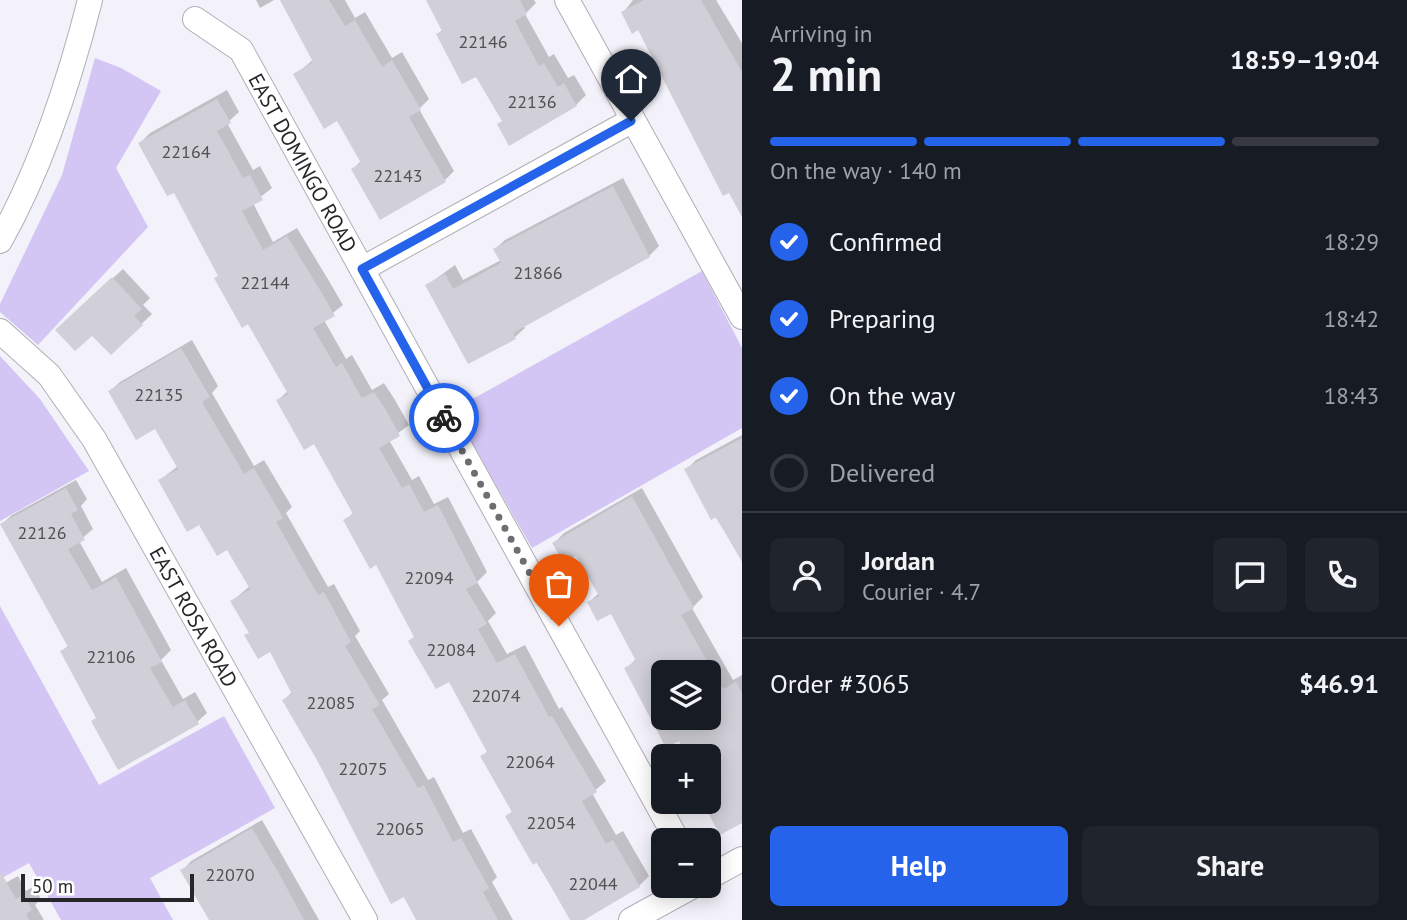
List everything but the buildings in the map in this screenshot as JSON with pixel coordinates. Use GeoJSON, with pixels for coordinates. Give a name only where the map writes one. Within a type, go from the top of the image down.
{"type":"FeatureCollection","features":[{"type":"Feature","properties":{"kind":"street"},"geometry":{"type":"LineString","coordinates":[[0,241],[18,210],[52,128],[90,0]]}},
{"type":"Feature","properties":{"kind":"street"},"geometry":{"type":"LineString","coordinates":[[567,0],[631,121],[742,317]]}},
{"type":"Feature","properties":{"kind":"street","name":"EAST DOMINGO ROAD"},"geometry":{"type":"LineString","coordinates":[[195,19],[242,50],[670,828]]}},
{"type":"Feature","properties":{"kind":"street"},"geometry":{"type":"LineString","coordinates":[[362,269],[631,121]]}},
{"type":"Feature","properties":{"kind":"street","name":"EAST ROSA ROAD"},"geometry":{"type":"LineString","coordinates":[[0,331],[49,375],[94,439],[365,920]]}},
{"type":"Feature","properties":{"kind":"street"},"geometry":{"type":"LineString","coordinates":[[721,870],[742,859]]}},
{"type":"Feature","properties":{"kind":"street"},"geometry":{"type":"LineString","coordinates":[[631,920],[671,898]]}},
{"type":"Feature","properties":{"kind":"shaded area"},"geometry":{"type":"Polygon","coordinates":[[[95,58],[121,68],[161,91],[116,168],[148,227],[38,345],[0,312],[0,304],[62,175],[95,58]]]}},
{"type":"Feature","properties":{"kind":"shaded area"},"geometry":{"type":"Polygon","coordinates":[[[702,271],[742,348],[742,428],[532,548],[453,410],[702,271]]]}},
{"type":"Feature","properties":{"kind":"shaded area"},"geometry":{"type":"Polygon","coordinates":[[[0,356],[40,399],[89,471],[0,521],[0,356]]]}},
{"type":"Feature","properties":{"kind":"shaded area"},"geometry":{"type":"Polygon","coordinates":[[[0,606],[99,785],[224,716],[275,808],[150,878],[173,920],[61,920],[29,863],[0,879],[0,606]]]}},
{"type":"Feature","properties":{"kind":"way so far"},"geometry":{"type":"LineString","coordinates":[[444,418],[559,626]]}},
{"type":"Feature","properties":{"kind":"route"},"geometry":{"type":"LineString","coordinates":[[444,418],[362,269],[631,121]]}}]}
